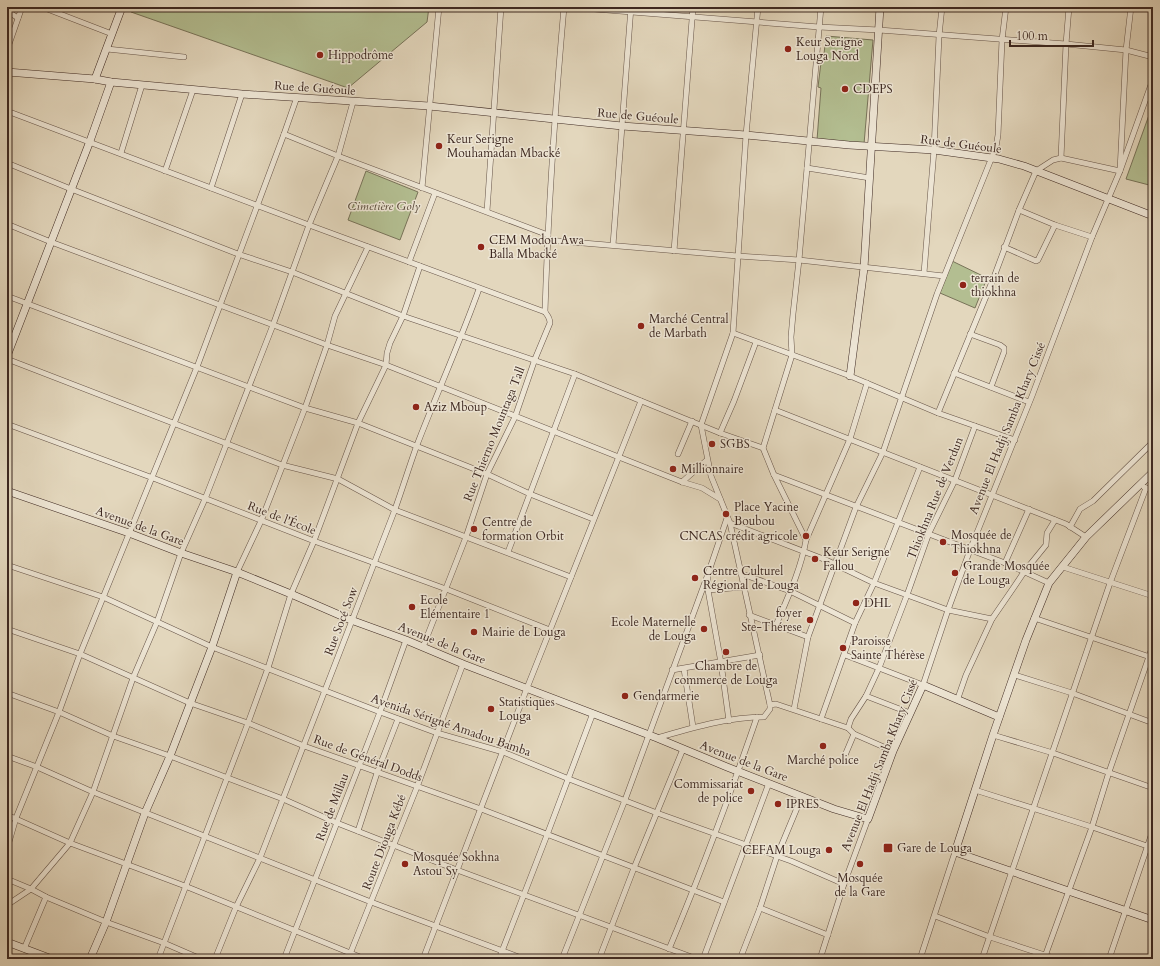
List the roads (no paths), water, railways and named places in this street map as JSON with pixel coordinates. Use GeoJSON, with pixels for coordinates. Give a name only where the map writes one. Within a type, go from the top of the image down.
{"type":"FeatureCollection","features":[{"type":"Feature","properties":{"kind":"street"},"geometry":{"type":"LineString","coordinates":[[7,50],[22,7]]}},
{"type":"Feature","properties":{"kind":"street"},"geometry":{"type":"LineString","coordinates":[[42,7],[112,34]]}},
{"type":"Feature","properties":{"kind":"street"},"geometry":{"type":"LineString","coordinates":[[95,79],[122,7]]}},
{"type":"Feature","properties":{"kind":"street"},"geometry":{"type":"LineString","coordinates":[[422,188],[439,7]]}},
{"type":"Feature","properties":{"kind":"street"},"geometry":{"type":"LineString","coordinates":[[487,211],[501,7]]}},
{"type":"Feature","properties":{"kind":"street"},"geometry":{"type":"LineString","coordinates":[[7,111],[90,141],[165,171],[479,289],[545,312],[547,237],[554,119],[564,7]]}},
{"type":"Feature","properties":{"kind":"street"},"geometry":{"type":"LineString","coordinates":[[569,7],[630,9],[692,18],[1066,44],[1126,50],[1153,57]]}},
{"type":"Feature","properties":{"kind":"street"},"geometry":{"type":"LineString","coordinates":[[674,250],[693,7]]}},
{"type":"Feature","properties":{"kind":"street"},"geometry":{"type":"LineString","coordinates":[[657,738],[693,727],[764,717],[770,709],[760,655],[730,523],[711,476],[701,425],[733,333],[746,135],[758,7]]}},
{"type":"Feature","properties":{"kind":"street"},"geometry":{"type":"LineString","coordinates":[[806,540],[774,475],[763,448],[792,355],[791,337],[821,7]]}},
{"type":"Feature","properties":{"kind":"street"},"geometry":{"type":"LineString","coordinates":[[850,376],[864,268],[880,7]]}},
{"type":"Feature","properties":{"kind":"street"},"geometry":{"type":"LineString","coordinates":[[924,273],[934,150],[939,36],[942,7]]}},
{"type":"Feature","properties":{"kind":"street"},"geometry":{"type":"LineString","coordinates":[[794,709],[808,637],[819,606],[836,564],[856,507],[883,452],[944,276],[996,147],[998,135],[1002,40],[1006,7]]}},
{"type":"Feature","properties":{"kind":"street"},"geometry":{"type":"LineString","coordinates":[[1061,158],[1069,7]]}},
{"type":"Feature","properties":{"kind":"street"},"geometry":{"type":"LineString","coordinates":[[938,413],[1036,171],[1053,160],[1061,158],[1120,171],[1126,50],[1131,7]]}},
{"type":"Feature","properties":{"kind":"street"},"geometry":{"type":"LineString","coordinates":[[613,245],[630,9]]}},
{"type":"Feature","properties":{"kind":"street"},"geometry":{"type":"LineString","coordinates":[[7,11],[18,18]]}},
{"type":"Feature","properties":{"kind":"street"},"geometry":{"type":"LineString","coordinates":[[107,49],[184,57]]}},
{"type":"Feature","properties":{"kind":"street","name":"Rue de Guéoule"},"geometry":{"type":"LineString","coordinates":[[7,72],[95,79],[193,90],[429,106],[622,126],[934,150],[999,159],[1024,166],[1153,216]]}},
{"type":"Feature","properties":{"kind":"street","name":"Avenue El Hadji Samba Khary Cissé"},"geometry":{"type":"LineString","coordinates":[[820,959],[844,884],[868,819],[894,751],[923,684],[970,550],[1015,440],[1092,237],[1120,171],[1153,79]]}},
{"type":"Feature","properties":{"kind":"street"},"geometry":{"type":"LineString","coordinates":[[7,356],[90,141],[111,82]]}},
{"type":"Feature","properties":{"kind":"street"},"geometry":{"type":"LineString","coordinates":[[121,153],[142,85]]}},
{"type":"Feature","properties":{"kind":"street"},"geometry":{"type":"LineString","coordinates":[[165,171],[193,90]]}},
{"type":"Feature","properties":{"kind":"street"},"geometry":{"type":"LineString","coordinates":[[211,188],[242,94]]}},
{"type":"Feature","properties":{"kind":"street"},"geometry":{"type":"LineString","coordinates":[[7,849],[16,818],[59,712],[80,654],[197,367],[238,254],[258,206],[297,97]]}},
{"type":"Feature","properties":{"kind":"street"},"geometry":{"type":"LineString","coordinates":[[7,905],[31,889],[70,843],[93,792],[134,678],[157,622],[181,553],[205,499],[249,388],[309,225],[338,156],[353,102]]}},
{"type":"Feature","properties":{"kind":"street"},"geometry":{"type":"LineString","coordinates":[[284,134],[422,188],[487,211],[547,237],[613,245],[799,260],[944,276]]}},
{"type":"Feature","properties":{"kind":"street"},"geometry":{"type":"LineString","coordinates":[[7,163],[71,190],[238,254],[292,272],[403,316],[575,374],[720,433],[763,448]]}},
{"type":"Feature","properties":{"kind":"street"},"geometry":{"type":"LineString","coordinates":[[807,168],[870,178]]}},
{"type":"Feature","properties":{"kind":"street"},"geometry":{"type":"LineString","coordinates":[[410,262],[436,193]]}},
{"type":"Feature","properties":{"kind":"street"},"geometry":{"type":"LineString","coordinates":[[1019,210],[1055,225],[1092,237]]}},
{"type":"Feature","properties":{"kind":"street"},"geometry":{"type":"LineString","coordinates":[[7,224],[219,305],[386,365],[515,417],[682,482],[702,488],[720,498]]}},
{"type":"Feature","properties":{"kind":"street"},"geometry":{"type":"LineString","coordinates":[[1004,247],[1036,261],[1038,260],[1055,225]]}},
{"type":"Feature","properties":{"kind":"street"},"geometry":{"type":"LineString","coordinates":[[90,959],[106,922],[145,813],[170,756],[212,646],[237,572],[261,521],[305,408],[327,345],[335,316],[368,247]]}},
{"type":"Feature","properties":{"kind":"street"},"geometry":{"type":"LineString","coordinates":[[158,959],[248,723],[268,668],[291,594],[314,541],[358,423],[386,365],[387,353],[390,344],[403,316],[420,266]]}},
{"type":"Feature","properties":{"kind":"street","name":"Rue Socé Sow"},"geometry":{"type":"LineString","coordinates":[[215,959],[236,907],[260,858],[351,620],[395,510],[417,446],[446,372],[462,337],[479,289]]}},
{"type":"Feature","properties":{"kind":"street"},"geometry":{"type":"LineString","coordinates":[[7,296],[249,388],[305,408],[358,423],[487,474],[530,494],[593,519]]}},
{"type":"Feature","properties":{"kind":"street","name":"Rue Thierno Mountaga Tall"},"geometry":{"type":"LineString","coordinates":[[423,647],[466,537],[487,474],[515,417],[550,323],[550,319],[545,312]]}},
{"type":"Feature","properties":{"kind":"street"},"geometry":{"type":"LineString","coordinates":[[733,333],[850,376],[938,413],[1015,440]]}},
{"type":"Feature","properties":{"kind":"street"},"geometry":{"type":"LineString","coordinates":[[970,334],[1000,345],[1004,348],[1004,352],[991,387]]}},
{"type":"Feature","properties":{"kind":"street"},"geometry":{"type":"LineString","coordinates":[[720,433],[734,401],[756,342]]}},
{"type":"Feature","properties":{"kind":"street"},"geometry":{"type":"LineString","coordinates":[[7,359],[282,465],[338,479],[395,510],[571,577]]}},
{"type":"Feature","properties":{"kind":"street"},"geometry":{"type":"LineString","coordinates":[[954,373],[1029,402]]}},
{"type":"Feature","properties":{"kind":"street"},"geometry":{"type":"LineString","coordinates":[[508,552],[575,374]]}},
{"type":"Feature","properties":{"kind":"street"},"geometry":{"type":"LineString","coordinates":[[776,625],[790,591],[804,551],[806,540],[850,439],[867,383]]}},
{"type":"Feature","properties":{"kind":"street"},"geometry":{"type":"LineString","coordinates":[[423,959],[456,870],[593,519],[641,401]]}},
{"type":"Feature","properties":{"kind":"street"},"geometry":{"type":"LineString","coordinates":[[775,410],[1029,509],[1070,527],[1086,537]]}},
{"type":"Feature","properties":{"kind":"street"},"geometry":{"type":"LineString","coordinates":[[678,454],[692,421]]}},
{"type":"Feature","properties":{"kind":"street","name":"Rue de l'École"},"geometry":{"type":"LineString","coordinates":[[7,424],[153,478],[314,541],[446,589],[550,630]]}},
{"type":"Feature","properties":{"kind":"street","name":"Thiokhna Rue de Verdun"},"geometry":{"type":"LineString","coordinates":[[848,728],[851,719],[866,696],[879,668],[929,533],[955,480],[975,426]]}},
{"type":"Feature","properties":{"kind":"street"},"geometry":{"type":"LineString","coordinates":[[1070,527],[1080,509],[1093,501],[1153,442]]}},
{"type":"Feature","properties":{"kind":"street"},"geometry":{"type":"LineString","coordinates":[[682,482],[707,460]]}},
{"type":"Feature","properties":{"kind":"street"},"geometry":{"type":"LineString","coordinates":[[821,720],[855,623],[874,583],[920,467]]}},
{"type":"Feature","properties":{"kind":"street"},"geometry":{"type":"LineString","coordinates":[[920,959],[993,734],[1034,618],[1049,583],[1086,537],[1142,487],[1153,472]]}},
{"type":"Feature","properties":{"kind":"street"},"geometry":{"type":"LineString","coordinates":[[774,475],[856,507],[929,533],[1005,563],[1049,583]]}},
{"type":"Feature","properties":{"kind":"street"},"geometry":{"type":"LineString","coordinates":[[1142,487],[1153,490]]}},
{"type":"Feature","properties":{"kind":"street"},"geometry":{"type":"LineString","coordinates":[[982,959],[1142,487]]}},
{"type":"Feature","properties":{"kind":"street","name":"Avenue de la Gare"},"geometry":{"type":"LineString","coordinates":[[7,491],[237,572],[351,620],[406,640],[463,664],[648,734],[834,809],[868,819]]}},
{"type":"Feature","properties":{"kind":"street"},"geometry":{"type":"LineString","coordinates":[[1005,563],[1029,509]]}},
{"type":"Feature","properties":{"kind":"street"},"geometry":{"type":"LineString","coordinates":[[562,959],[625,800],[727,518]]}},
{"type":"Feature","properties":{"kind":"street"},"geometry":{"type":"LineString","coordinates":[[958,698],[966,675],[992,620],[1024,572],[1046,545],[1047,533],[1055,520]]}},
{"type":"Feature","properties":{"kind":"street"},"geometry":{"type":"LineString","coordinates":[[730,523],[836,564],[874,583],[948,610],[992,620]]}},
{"type":"Feature","properties":{"kind":"street","name":"Avenida Sérigné Amadou Bamba"},"geometry":{"type":"LineString","coordinates":[[7,565],[103,597],[212,646],[398,719],[437,733],[503,752],[568,779],[791,861],[844,884]]}},
{"type":"Feature","properties":{"kind":"street"},"geometry":{"type":"LineString","coordinates":[[1063,567],[1153,596]]}},
{"type":"Feature","properties":{"kind":"street"},"geometry":{"type":"LineString","coordinates":[[708,574],[708,590],[721,663],[729,721]]}},
{"type":"Feature","properties":{"kind":"street"},"geometry":{"type":"LineString","coordinates":[[742,574],[790,591],[855,623]]}},
{"type":"Feature","properties":{"kind":"street"},"geometry":{"type":"LineString","coordinates":[[708,590],[745,587]]}},
{"type":"Feature","properties":{"kind":"street"},"geometry":{"type":"LineString","coordinates":[[750,615],[808,637]]}},
{"type":"Feature","properties":{"kind":"street"},"geometry":{"type":"LineString","coordinates":[[1034,618],[1151,657]]}},
{"type":"Feature","properties":{"kind":"street","name":"Rue de Général Dodds"},"geometry":{"type":"LineString","coordinates":[[7,628],[80,654],[190,703],[248,723],[304,746],[359,765],[377,773],[481,809],[603,857],[724,902]]}},
{"type":"Feature","properties":{"kind":"street","name":"Rue de Millau"},"geometry":{"type":"LineString","coordinates":[[284,959],[380,712],[406,640]]}},
{"type":"Feature","properties":{"kind":"street"},"geometry":{"type":"LineString","coordinates":[[1045,957],[1092,826],[1129,714],[1151,657],[1153,645]]}},
{"type":"Feature","properties":{"kind":"street"},"geometry":{"type":"LineString","coordinates":[[845,654],[958,698],[1000,717]]}},
{"type":"Feature","properties":{"kind":"street"},"geometry":{"type":"LineString","coordinates":[[672,670],[721,663],[760,655]]}},
{"type":"Feature","properties":{"kind":"street","name":"Route Diouga Kébé"},"geometry":{"type":"LineString","coordinates":[[348,959],[417,787],[463,664]]}},
{"type":"Feature","properties":{"kind":"street"},"geometry":{"type":"LineString","coordinates":[[684,669],[693,727]]}},
{"type":"Feature","properties":{"kind":"street"},"geometry":{"type":"LineString","coordinates":[[1015,675],[1072,693],[1153,723]]}},
{"type":"Feature","properties":{"kind":"street"},"geometry":{"type":"LineString","coordinates":[[7,693],[59,712],[113,736],[283,799],[337,823],[394,844],[456,870],[697,959]]}},
{"type":"Feature","properties":{"kind":"street"},"geometry":{"type":"LineString","coordinates":[[866,696],[910,713]]}},
{"type":"Feature","properties":{"kind":"street"},"geometry":{"type":"LineString","coordinates":[[770,705],[782,705],[821,720],[848,728],[854,734],[894,751]]}},
{"type":"Feature","properties":{"kind":"street"},"geometry":{"type":"LineString","coordinates":[[499,959],[593,713]]}},
{"type":"Feature","properties":{"kind":"street"},"geometry":{"type":"LineString","coordinates":[[669,949],[693,891],[757,717]]}},
{"type":"Feature","properties":{"kind":"street"},"geometry":{"type":"LineString","coordinates":[[358,831],[377,773],[398,719]]}},
{"type":"Feature","properties":{"kind":"street"},"geometry":{"type":"LineString","coordinates":[[843,760],[854,734]]}},
{"type":"Feature","properties":{"kind":"street"},"geometry":{"type":"LineString","coordinates":[[993,734],[1153,788]]}},
{"type":"Feature","properties":{"kind":"street"},"geometry":{"type":"LineString","coordinates":[[599,959],[634,868],[683,749]]}},
{"type":"Feature","properties":{"kind":"street"},"geometry":{"type":"LineString","coordinates":[[7,756],[37,767],[145,813],[372,902],[524,959]]}},
{"type":"Feature","properties":{"kind":"street"},"geometry":{"type":"LineString","coordinates":[[702,959],[769,783]]}},
{"type":"Feature","properties":{"kind":"street"},"geometry":{"type":"LineString","coordinates":[[975,790],[1092,826],[1150,847]]}},
{"type":"Feature","properties":{"kind":"street"},"geometry":{"type":"LineString","coordinates":[[740,959],[760,908],[777,856],[802,796]]}},
{"type":"Feature","properties":{"kind":"street"},"geometry":{"type":"LineString","coordinates":[[7,815],[70,843],[185,886],[365,959]]}},
{"type":"Feature","properties":{"kind":"street"},"geometry":{"type":"LineString","coordinates":[[1109,959],[1150,847],[1153,830]]}},
{"type":"Feature","properties":{"kind":"street"},"geometry":{"type":"LineString","coordinates":[[955,852],[1153,920]]}},
{"type":"Feature","properties":{"kind":"street"},"geometry":{"type":"LineString","coordinates":[[7,879],[106,922],[164,943],[201,959]]}},
{"type":"Feature","properties":{"kind":"street"},"geometry":{"type":"LineString","coordinates":[[24,949],[46,897]]}},
{"type":"Feature","properties":{"kind":"street"},"geometry":{"type":"LineString","coordinates":[[760,908],[828,935]]}},
{"type":"Feature","properties":{"kind":"street"},"geometry":{"type":"LineString","coordinates":[[935,916],[1045,957],[1057,959]]}},
{"type":"Feature","properties":{"kind":"street"},"geometry":{"type":"LineString","coordinates":[[7,942],[24,949],[32,956],[52,959]]}},
{"type":"Feature","properties":{"kind":"place","name":"Keur Serigne Louga Nord"},"geometry":{"type":"Point","coordinates":[788,49]}},
{"type":"Feature","properties":{"kind":"place","name":"Hippodrôme"},"geometry":{"type":"Point","coordinates":[320,55]}},
{"type":"Feature","properties":{"kind":"place","name":"CDEPS"},"geometry":{"type":"Point","coordinates":[845,89]}},
{"type":"Feature","properties":{"kind":"place","name":"Keur Serigne Mouhamadan Mbacké"},"geometry":{"type":"Point","coordinates":[439,146]}},
{"type":"Feature","properties":{"kind":"place","name":"CEM Modou Awa Balla Mbacké"},"geometry":{"type":"Point","coordinates":[481,247]}},
{"type":"Feature","properties":{"kind":"place","name":"terrain de thiokhna"},"geometry":{"type":"Point","coordinates":[963,285]}},
{"type":"Feature","properties":{"kind":"place","name":"Marché Central de Marbath"},"geometry":{"type":"Point","coordinates":[641,326]}},
{"type":"Feature","properties":{"kind":"place","name":"Aziz Mboup"},"geometry":{"type":"Point","coordinates":[416,407]}},
{"type":"Feature","properties":{"kind":"place","name":"SGBS"},"geometry":{"type":"Point","coordinates":[712,444]}},
{"type":"Feature","properties":{"kind":"place","name":"Millionnaire"},"geometry":{"type":"Point","coordinates":[673,469]}},
{"type":"Feature","properties":{"kind":"place","name":"Place Yacine Boubou"},"geometry":{"type":"Point","coordinates":[726,514]}},
{"type":"Feature","properties":{"kind":"place","name":"Centre de formation Orbit"},"geometry":{"type":"Point","coordinates":[474,529]}},
{"type":"Feature","properties":{"kind":"place","name":"CNCAS crédit agricole"},"geometry":{"type":"Point","coordinates":[806,536]}},
{"type":"Feature","properties":{"kind":"place","name":"Mosquée de Thiokhna"},"geometry":{"type":"Point","coordinates":[943,542]}},
{"type":"Feature","properties":{"kind":"place","name":"Keur Serigne Fallou"},"geometry":{"type":"Point","coordinates":[815,559]}},
{"type":"Feature","properties":{"kind":"place","name":"Grande Mosquée de Louga"},"geometry":{"type":"Point","coordinates":[955,573]}},
{"type":"Feature","properties":{"kind":"place","name":"Centre Culturel Régional de Louga"},"geometry":{"type":"Point","coordinates":[695,578]}},
{"type":"Feature","properties":{"kind":"place","name":"DHL"},"geometry":{"type":"Point","coordinates":[856,603]}},
{"type":"Feature","properties":{"kind":"place","name":"Ecole Elémentaire 1"},"geometry":{"type":"Point","coordinates":[412,607]}},
{"type":"Feature","properties":{"kind":"place","name":"foyer Ste-Thérese"},"geometry":{"type":"Point","coordinates":[810,620]}},
{"type":"Feature","properties":{"kind":"place","name":"Ecole Maternelle de Louga"},"geometry":{"type":"Point","coordinates":[704,629]}},
{"type":"Feature","properties":{"kind":"place","name":"Mairie de Louga"},"geometry":{"type":"Point","coordinates":[474,632]}},
{"type":"Feature","properties":{"kind":"place","name":"Paroisse Sainte Thérèse"},"geometry":{"type":"Point","coordinates":[843,648]}},
{"type":"Feature","properties":{"kind":"place","name":"Chambre de commerce de Louga"},"geometry":{"type":"Point","coordinates":[726,652]}},
{"type":"Feature","properties":{"kind":"place","name":"Gendarmerie"},"geometry":{"type":"Point","coordinates":[625,696]}},
{"type":"Feature","properties":{"kind":"place","name":"Statistiques Louga"},"geometry":{"type":"Point","coordinates":[491,709]}},
{"type":"Feature","properties":{"kind":"place","name":"Marché police"},"geometry":{"type":"Point","coordinates":[823,746]}},
{"type":"Feature","properties":{"kind":"place","name":"Commissariat de police"},"geometry":{"type":"Point","coordinates":[751,791]}},
{"type":"Feature","properties":{"kind":"place","name":"IPRES"},"geometry":{"type":"Point","coordinates":[778,804]}},
{"type":"Feature","properties":{"kind":"place","name":"Gare de Louga"},"geometry":{"type":"Point","coordinates":[888,848]}},
{"type":"Feature","properties":{"kind":"place","name":"CEFAM Louga"},"geometry":{"type":"Point","coordinates":[829,850]}},
{"type":"Feature","properties":{"kind":"place","name":"Mosquée Sokhna Astou Sy"},"geometry":{"type":"Point","coordinates":[405,864]}},
{"type":"Feature","properties":{"kind":"place","name":"Mosquée de la Gare"},"geometry":{"type":"Point","coordinates":[860,864]}},
{"type":"Feature","properties":{"kind":"park label","name":"Cimetière Goly"},"geometry":{"type":"Point","coordinates":[384,206]}}]}
